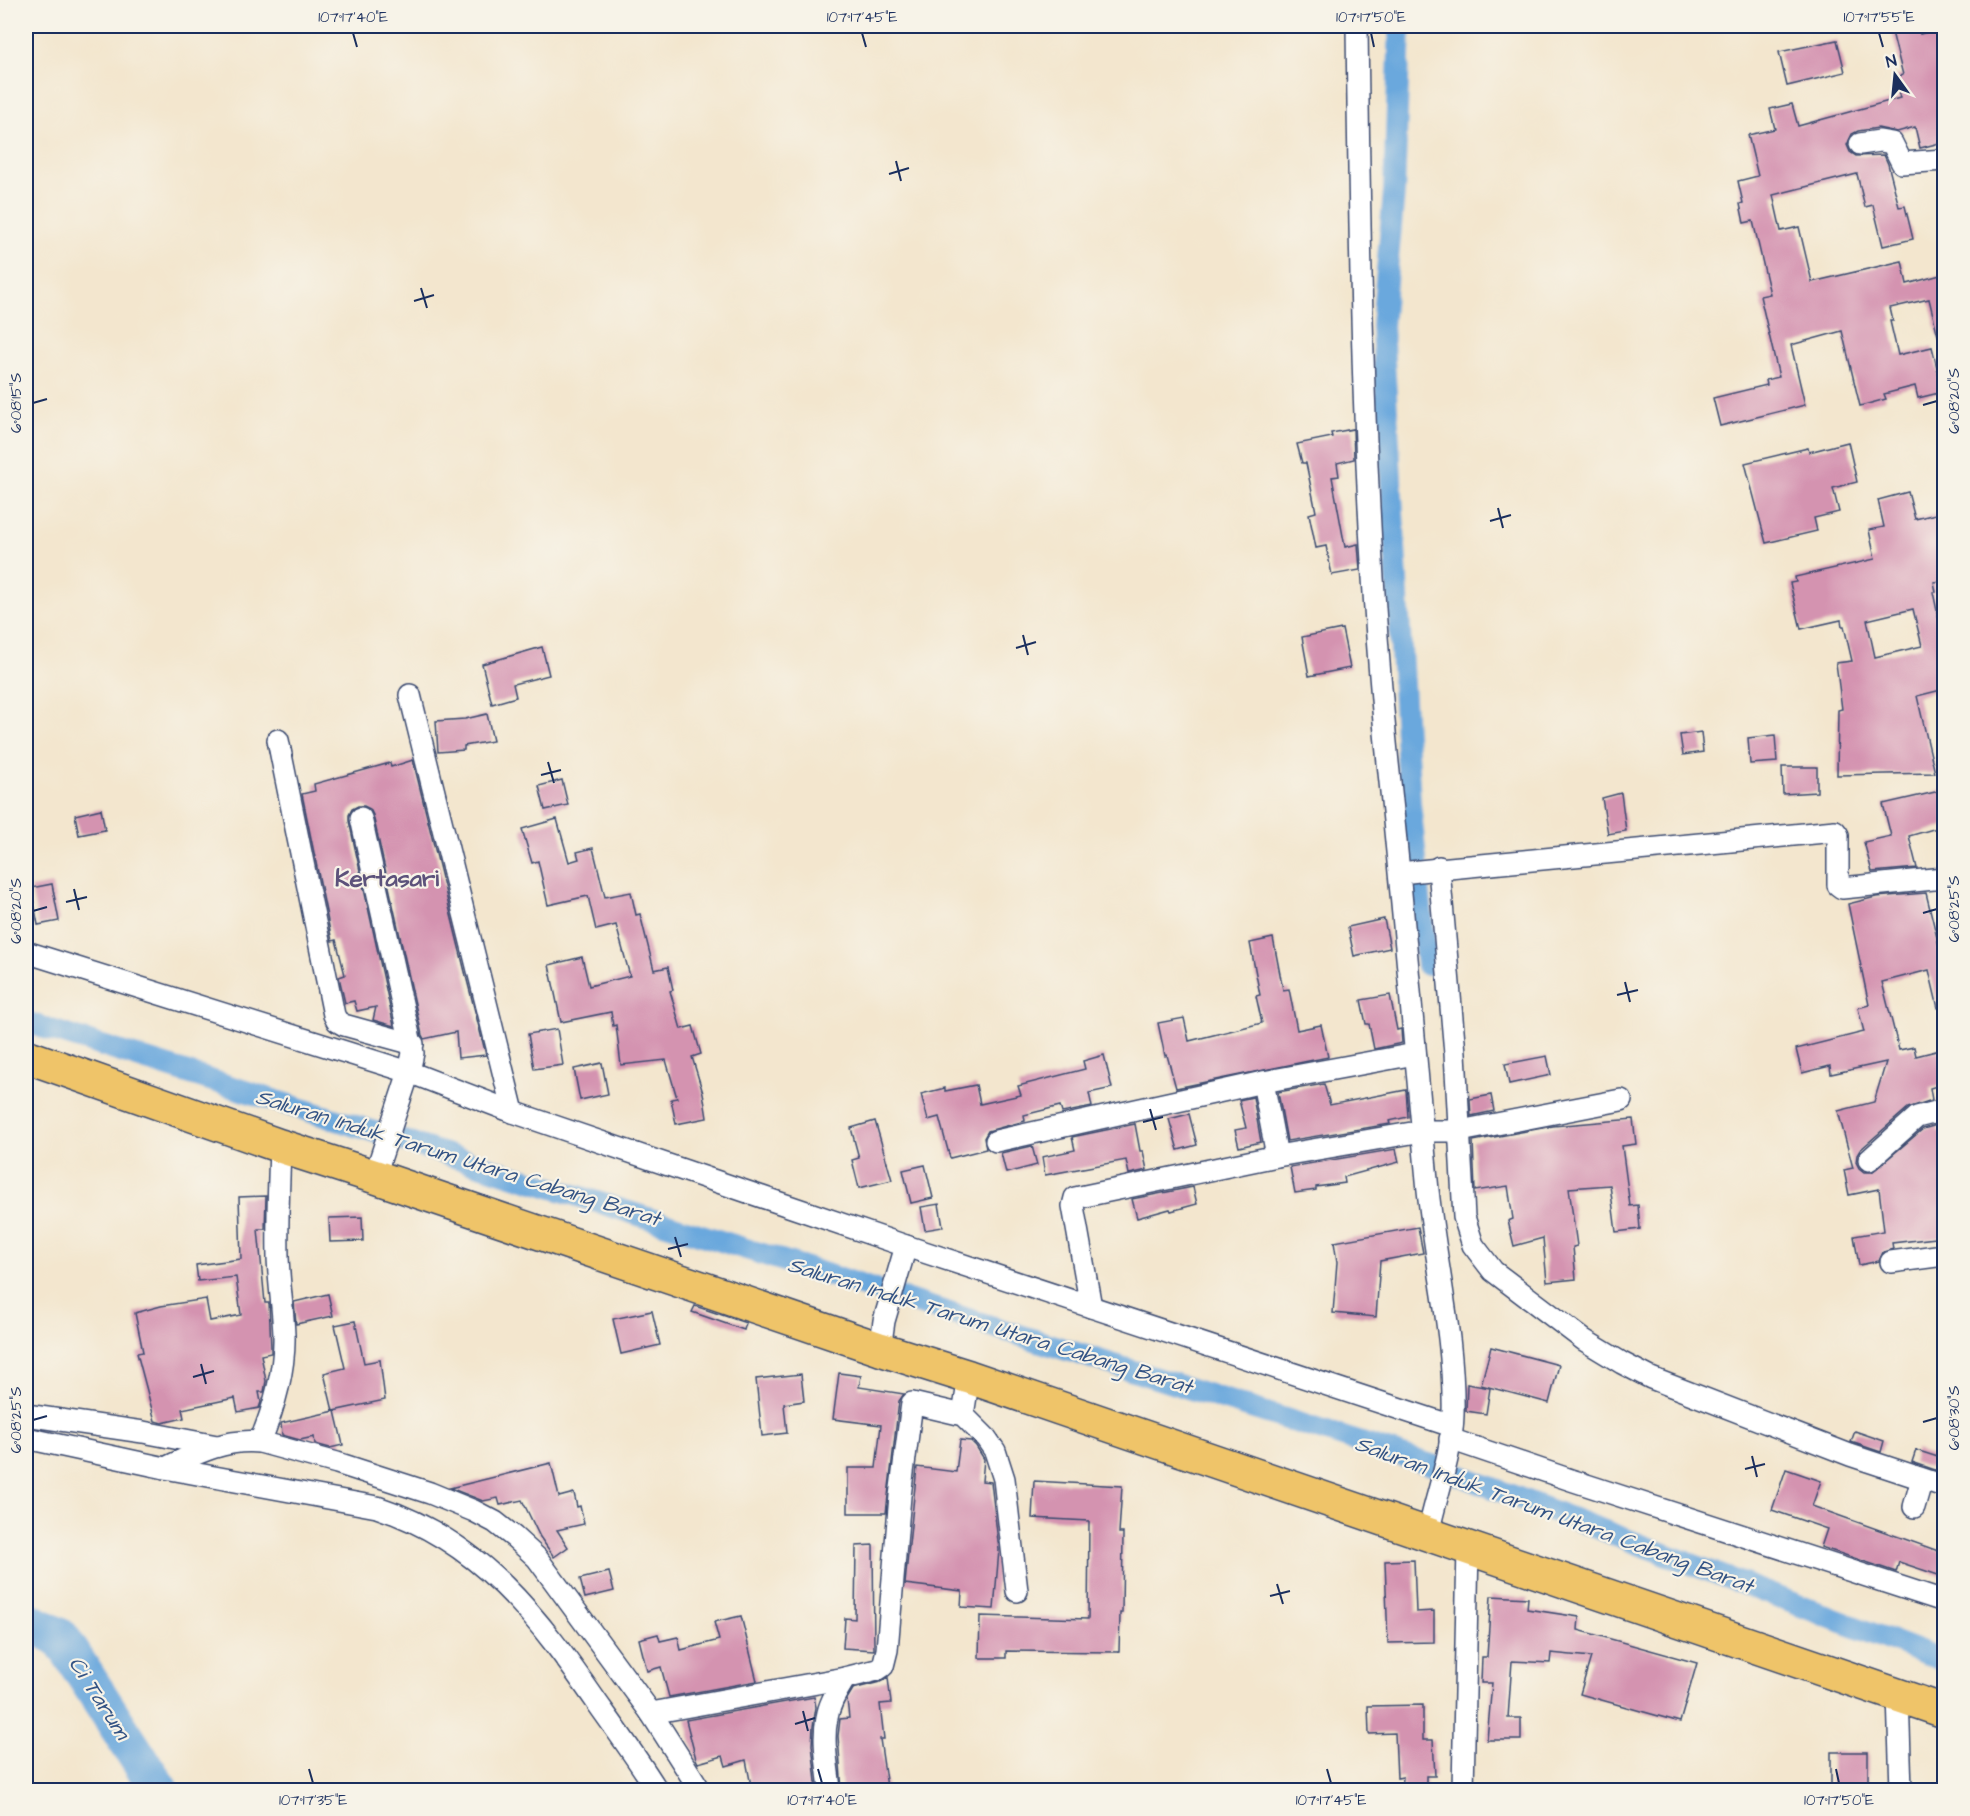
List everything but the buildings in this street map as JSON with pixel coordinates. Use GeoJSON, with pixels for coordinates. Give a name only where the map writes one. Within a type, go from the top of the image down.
{"type":"FeatureCollection","features":[{"type":"Feature","properties":{"kind":"main road"},"geometry":{"type":"LineString","coordinates":[[26,1056],[280,1146],[378,1168],[882,1335],[968,1381],[1431,1523],[1468,1547],[1944,1711]]}},
{"type":"Feature","properties":{"kind":"street"},"geometry":{"type":"LineString","coordinates":[[1357,26],[1364,398],[1377,651],[1403,873],[1415,1054],[1426,1131],[1427,1185],[1447,1221],[1473,1245],[1493,1271],[1584,1340],[1622,1364],[1655,1380],[1809,1439],[1918,1492],[1944,1486]]}},
{"type":"Feature","properties":{"kind":"street"},"geometry":{"type":"LineString","coordinates":[[1860,144],[1893,142],[1902,163],[1944,160]]}},
{"type":"Feature","properties":{"kind":"street"},"geometry":{"type":"LineString","coordinates":[[410,695],[513,1112]]}},
{"type":"Feature","properties":{"kind":"street"},"geometry":{"type":"LineString","coordinates":[[278,740],[334,1015],[337,1021],[344,1025],[413,1044]]}},
{"type":"Feature","properties":{"kind":"street"},"geometry":{"type":"LineString","coordinates":[[361,818],[413,1044],[413,1061],[378,1168]]}},
{"type":"Feature","properties":{"kind":"street"},"geometry":{"type":"LineString","coordinates":[[1403,873],[1835,831],[1838,835],[1838,885],[1842,888],[1944,878]]}},
{"type":"Feature","properties":{"kind":"street"},"geometry":{"type":"LineString","coordinates":[[1431,1523],[1451,1433],[1447,1221],[1456,1131],[1455,1053],[1437,869]]}},
{"type":"Feature","properties":{"kind":"street"},"geometry":{"type":"LineString","coordinates":[[26,952],[406,1079],[513,1112],[904,1253],[1091,1307],[1451,1433],[1944,1601]]}},
{"type":"Feature","properties":{"kind":"street"},"geometry":{"type":"LineString","coordinates":[[996,1142],[1263,1082],[1415,1054]]}},
{"type":"Feature","properties":{"kind":"street"},"geometry":{"type":"LineString","coordinates":[[1263,1082],[1277,1156]]}},
{"type":"Feature","properties":{"kind":"street"},"geometry":{"type":"LineString","coordinates":[[1091,1307],[1073,1206],[1075,1198],[1277,1156],[1426,1131],[1456,1131],[1622,1100]]}},
{"type":"Feature","properties":{"kind":"street"},"geometry":{"type":"LineString","coordinates":[[1869,1160],[1917,1117],[1944,1110]]}},
{"type":"Feature","properties":{"kind":"street"},"geometry":{"type":"LineString","coordinates":[[260,1442],[269,1421],[283,1360],[284,1337],[277,1230],[280,1146]]}},
{"type":"Feature","properties":{"kind":"street"},"geometry":{"type":"LineString","coordinates":[[882,1335],[904,1253]]}},
{"type":"Feature","properties":{"kind":"street"},"geometry":{"type":"LineString","coordinates":[[1891,1262],[1944,1255]]}},
{"type":"Feature","properties":{"kind":"street"},"geometry":{"type":"LineString","coordinates":[[963,1413],[968,1381]]}},
{"type":"Feature","properties":{"kind":"street"},"geometry":{"type":"LineString","coordinates":[[651,1713],[845,1678],[877,1670],[884,1663],[900,1496],[912,1404],[963,1413],[991,1443],[1000,1464],[1009,1510],[1017,1591]]}},
{"type":"Feature","properties":{"kind":"street"},"geometry":{"type":"LineString","coordinates":[[26,1415],[143,1432],[218,1446]]}},
{"type":"Feature","properties":{"kind":"street"},"geometry":{"type":"LineString","coordinates":[[26,1438],[165,1468],[377,1507],[404,1516],[440,1534],[481,1562],[513,1594],[564,1654],[657,1791]]}},
{"type":"Feature","properties":{"kind":"street"},"geometry":{"type":"LineString","coordinates":[[165,1468],[218,1446],[240,1441],[260,1442],[412,1487],[474,1510],[495,1522],[537,1558],[651,1713],[700,1791]]}},
{"type":"Feature","properties":{"kind":"street"},"geometry":{"type":"LineString","coordinates":[[1463,1791],[1468,1547]]}},
{"type":"Feature","properties":{"kind":"street"},"geometry":{"type":"LineString","coordinates":[[830,1791],[825,1738],[827,1718],[830,1705],[845,1678]]}},
{"type":"Feature","properties":{"kind":"street"},"geometry":{"type":"LineString","coordinates":[[1898,1695],[1901,1791]]}},
{"type":"Feature","properties":{"kind":"waterway"},"geometry":{"type":"LineString","coordinates":[[1400,26],[1394,192],[1382,326],[1410,803],[1427,965]]}},
{"type":"Feature","properties":{"kind":"waterway","name":"Saluran Induk Tarum Utara Cabang Barat"},"geometry":{"type":"LineString","coordinates":[[26,1022],[1438,1467],[1944,1661]]}},
{"type":"Feature","properties":{"kind":"waterway","name":"Ci Tarum"},"geometry":{"type":"LineString","coordinates":[[26,1620],[61,1638],[159,1790]]}},
{"type":"Feature","properties":{"kind":"district","name":"Kertasari"},"geometry":{"type":"Point","coordinates":[387,879]}}]}
